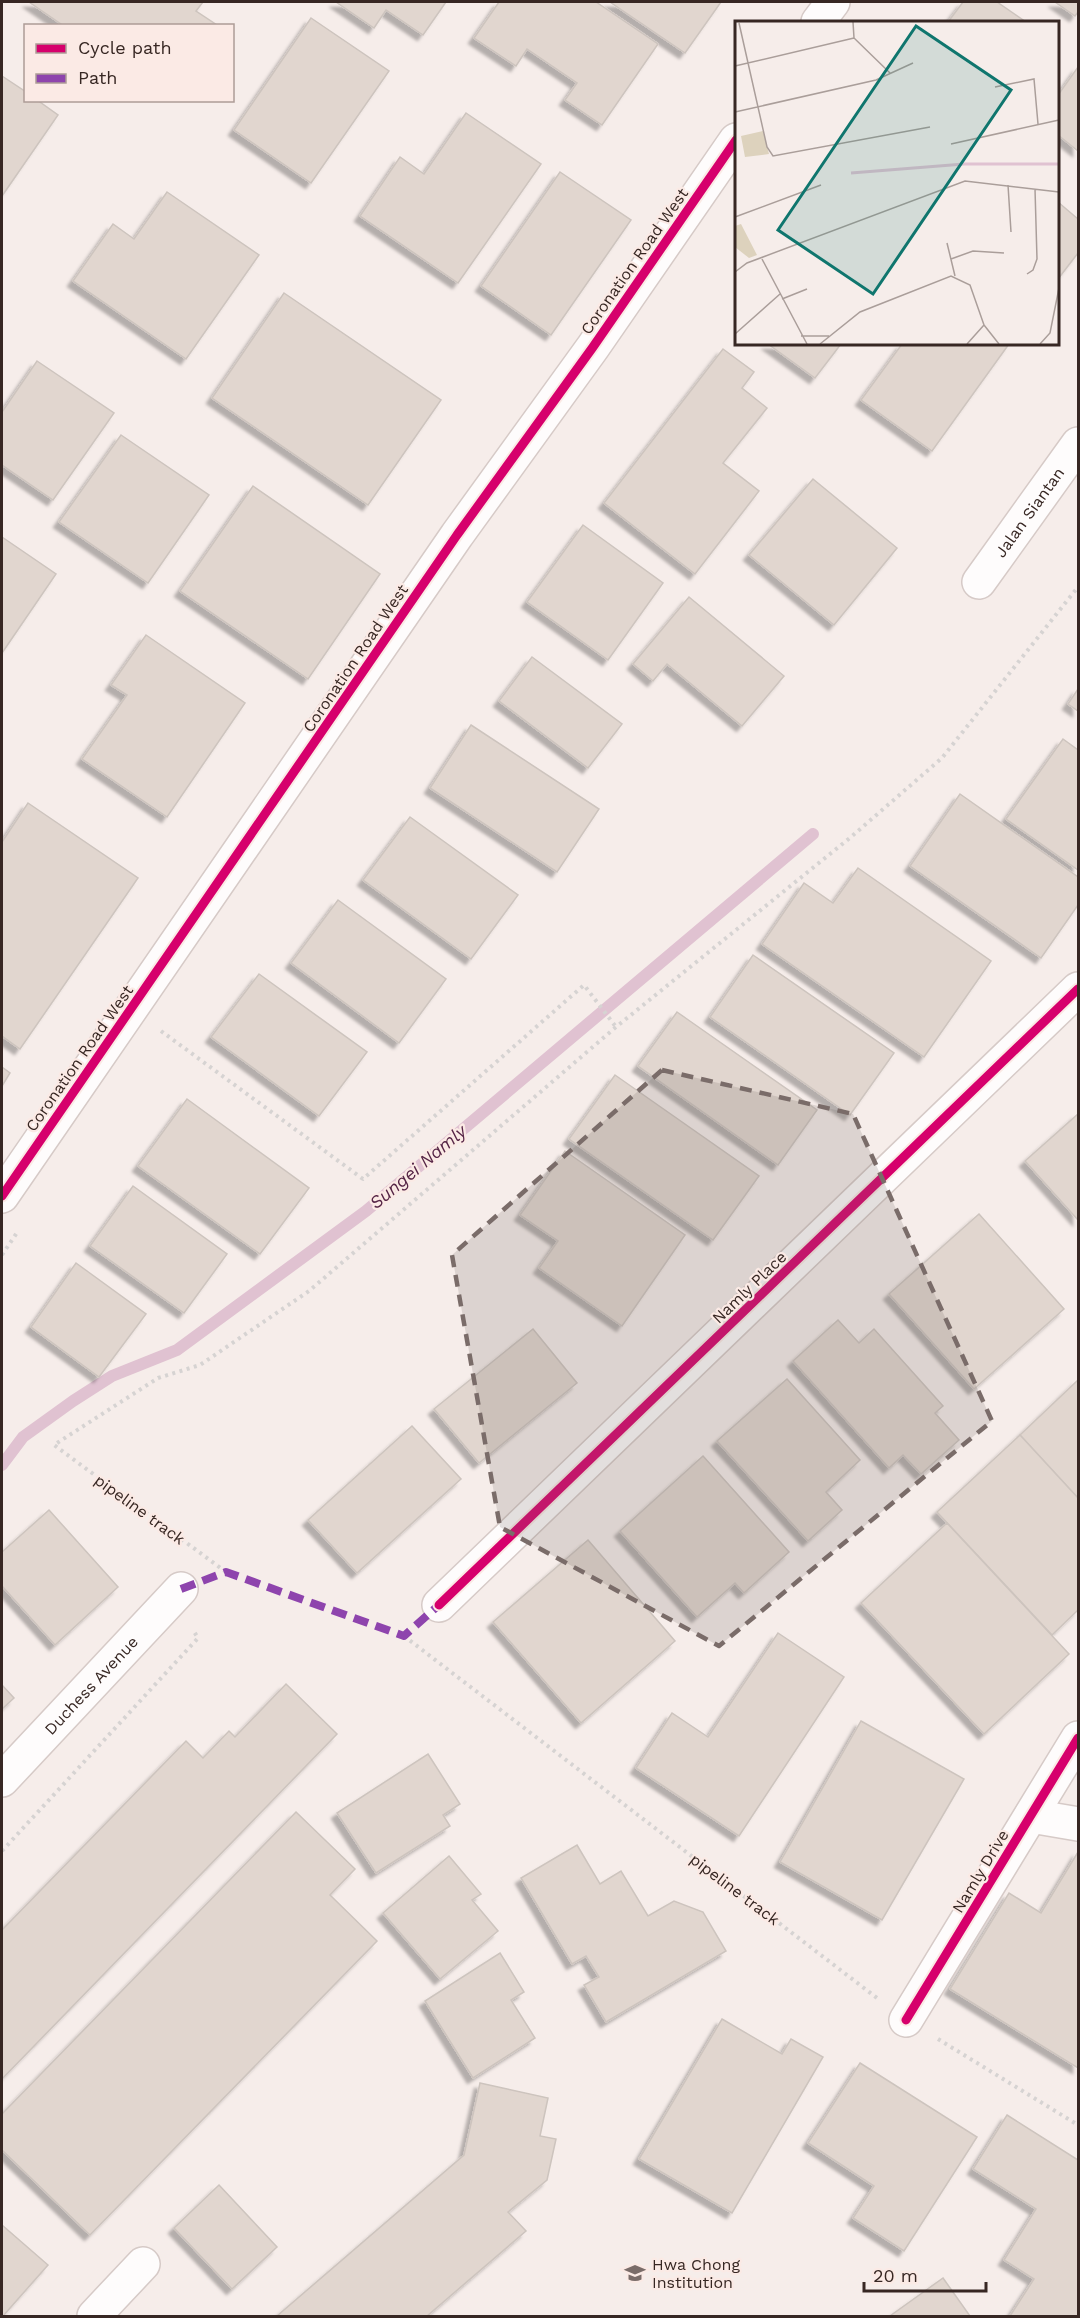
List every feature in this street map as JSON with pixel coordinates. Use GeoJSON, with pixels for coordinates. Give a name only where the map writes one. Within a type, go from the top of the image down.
{"type":"FeatureCollection","features":[{"type":"Feature","properties":{"kind":"street"},"geometry":{"type":"LineString","coordinates":[[819,21],[833,2]]}},
{"type":"Feature","properties":{"kind":"street","name":"Coronation Road West"},"geometry":{"type":"LineString","coordinates":[[2,1196],[457,535],[735,141]]}},
{"type":"Feature","properties":{"kind":"street","name":"Jalan Siantan"},"geometry":{"type":"LineString","coordinates":[[979,582],[1078,444]]}},
{"type":"Feature","properties":{"kind":"street","name":"Namly Place"},"geometry":{"type":"LineString","coordinates":[[440,1605],[1078,989]]}},
{"type":"Feature","properties":{"kind":"street","name":"Duchess Avenue"},"geometry":{"type":"LineString","coordinates":[[2,1780],[176,1593]]}},
{"type":"Feature","properties":{"kind":"street","name":"Namly Drive"},"geometry":{"type":"LineString","coordinates":[[906,2020],[1078,1738]]}},
{"type":"Feature","properties":{"kind":"street"},"geometry":{"type":"LineString","coordinates":[[1031,1816],[1078,1824]]}},
{"type":"Feature","properties":{"kind":"street"},"geometry":{"type":"LineString","coordinates":[[94,2316],[143,2264]]}},
{"type":"Feature","properties":{"kind":"path"},"geometry":{"type":"LineString","coordinates":[[132,1009],[363,1179],[584,986],[616,1027],[851,837],[942,758],[1078,587]]}},
{"type":"Feature","properties":{"kind":"path"},"geometry":{"type":"LineString","coordinates":[[2,1851],[198,1638],[176,1593]]}},
{"type":"Feature","properties":{"kind":"highlighted area"},"geometry":{"type":"Polygon","coordinates":[[[662,1070],[853,1114],[992,1421],[719,1646],[500,1527],[452,1255],[662,1070]]]}},
{"type":"Feature","properties":{"kind":"building"},"geometry":{"type":"Polygon","coordinates":[[[29,2],[203,2],[196,11],[216,24],[61,24],[29,2]]]}},
{"type":"Feature","properties":{"kind":"building"},"geometry":{"type":"Polygon","coordinates":[[[336,2],[446,2],[423,35],[386,10],[374,28],[336,2]]]}},
{"type":"Feature","properties":{"kind":"building"},"geometry":{"type":"Polygon","coordinates":[[[499,2],[596,2],[658,44],[602,125],[565,100],[577,83],[527,49],[516,66],[474,38],[499,2]]]}},
{"type":"Feature","properties":{"kind":"building"},"geometry":{"type":"Polygon","coordinates":[[[610,2],[721,2],[685,53],[610,2]]]}},
{"type":"Feature","properties":{"kind":"building"},"geometry":{"type":"Polygon","coordinates":[[[963,2],[997,2],[1025,21],[949,21],[963,2]]]}},
{"type":"Feature","properties":{"kind":"building"},"geometry":{"type":"Polygon","coordinates":[[[1055,2],[1078,2],[1078,12],[1075,16],[1055,2]]]}},
{"type":"Feature","properties":{"kind":"building"},"geometry":{"type":"Polygon","coordinates":[[[311,18],[389,71],[311,183],[234,130],[311,18]]]}},
{"type":"Feature","properties":{"kind":"building"},"geometry":{"type":"Polygon","coordinates":[[[1078,67],[1078,151],[1059,136],[1059,94],[1078,67]]]}},
{"type":"Feature","properties":{"kind":"building"},"geometry":{"type":"Polygon","coordinates":[[[2,76],[24,91],[24,102],[40,102],[58,115],[2,196],[2,76]]]}},
{"type":"Feature","properties":{"kind":"building"},"geometry":{"type":"Polygon","coordinates":[[[466,113],[541,164],[458,283],[360,216],[400,157],[424,174],[466,113]]]}},
{"type":"Feature","properties":{"kind":"building"},"geometry":{"type":"Polygon","coordinates":[[[560,172],[631,220],[551,335],[481,286],[560,172]]]}},
{"type":"Feature","properties":{"kind":"building"},"geometry":{"type":"Polygon","coordinates":[[[167,192],[259,255],[186,359],[73,281],[113,224],[134,239],[167,192]]]}},
{"type":"Feature","properties":{"kind":"building"},"geometry":{"type":"Polygon","coordinates":[[[1059,203],[1078,219],[1078,253],[1059,278],[1059,203]]]}},
{"type":"Feature","properties":{"kind":"building"},"geometry":{"type":"Polygon","coordinates":[[[284,293],[441,400],[368,505],[212,398],[284,293]]]}},
{"type":"Feature","properties":{"kind":"building"},"geometry":{"type":"Polygon","coordinates":[[[769,345],[840,345],[815,378],[769,345]]]}},
{"type":"Feature","properties":{"kind":"building"},"geometry":{"type":"Polygon","coordinates":[[[901,345],[1008,345],[932,451],[861,400],[901,345]]]}},
{"type":"Feature","properties":{"kind":"building"},"geometry":{"type":"Polygon","coordinates":[[[723,349],[754,372],[742,388],[767,408],[723,463],[759,491],[695,574],[604,503],[723,349]]]}},
{"type":"Feature","properties":{"kind":"building"},"geometry":{"type":"Polygon","coordinates":[[[37,361],[114,413],[53,500],[2,465],[2,412],[37,361]]]}},
{"type":"Feature","properties":{"kind":"building"},"geometry":{"type":"Polygon","coordinates":[[[121,435],[209,495],[148,583],[59,522],[121,435]]]}},
{"type":"Feature","properties":{"kind":"building"},"geometry":{"type":"Polygon","coordinates":[[[813,479],[897,548],[834,625],[749,555],[813,479]]]}},
{"type":"Feature","properties":{"kind":"building"},"geometry":{"type":"Polygon","coordinates":[[[253,486],[380,574],[308,679],[180,591],[253,486]]]}},
{"type":"Feature","properties":{"kind":"building"},"geometry":{"type":"Polygon","coordinates":[[[583,525],[663,583],[608,660],[527,602],[583,525]]]}},
{"type":"Feature","properties":{"kind":"building"},"geometry":{"type":"Polygon","coordinates":[[[2,537],[56,574],[2,653],[2,537]]]}},
{"type":"Feature","properties":{"kind":"building"},"geometry":{"type":"Polygon","coordinates":[[[689,597],[784,676],[742,726],[667,664],[653,681],[633,664],[689,597]]]}},
{"type":"Feature","properties":{"kind":"building"},"geometry":{"type":"Polygon","coordinates":[[[146,635],[245,703],[167,817],[82,759],[127,695],[111,685],[146,635]]]}},
{"type":"Feature","properties":{"kind":"building"},"geometry":{"type":"Polygon","coordinates":[[[532,657],[622,724],[588,768],[499,701],[532,657]]]}},
{"type":"Feature","properties":{"kind":"building"},"geometry":{"type":"Polygon","coordinates":[[[1078,689],[1078,711],[1068,704],[1078,689]]]}},
{"type":"Feature","properties":{"kind":"building"},"geometry":{"type":"Polygon","coordinates":[[[471,725],[599,809],[557,872],[430,788],[471,725]]]}},
{"type":"Feature","properties":{"kind":"building"},"geometry":{"type":"Polygon","coordinates":[[[1063,739],[1078,750],[1078,870],[1006,819],[1063,739]]]}},
{"type":"Feature","properties":{"kind":"building"},"geometry":{"type":"Polygon","coordinates":[[[960,794],[1078,877],[1078,905],[1041,958],[910,866],[960,794]]]}},
{"type":"Feature","properties":{"kind":"building"},"geometry":{"type":"Polygon","coordinates":[[[28,803],[138,878],[20,1049],[2,1036],[2,842],[28,803]]]}},
{"type":"Feature","properties":{"kind":"building"},"geometry":{"type":"Polygon","coordinates":[[[410,817],[518,895],[471,959],[363,880],[410,817]]]}},
{"type":"Feature","properties":{"kind":"building"},"geometry":{"type":"Polygon","coordinates":[[[858,868],[991,961],[924,1057],[762,944],[804,883],[833,903],[858,868]]]}},
{"type":"Feature","properties":{"kind":"building"},"geometry":{"type":"Polygon","coordinates":[[[338,900],[446,979],[399,1043],[291,963],[338,900]]]}},
{"type":"Feature","properties":{"kind":"building"},"geometry":{"type":"Polygon","coordinates":[[[753,955],[894,1053],[850,1115],[710,1017],[753,955]]]}},
{"type":"Feature","properties":{"kind":"building"},"geometry":{"type":"Polygon","coordinates":[[[259,974],[367,1052],[319,1116],[211,1037],[259,974]]]}},
{"type":"Feature","properties":{"kind":"building"},"geometry":{"type":"Polygon","coordinates":[[[677,1012],[817,1110],[778,1165],[638,1066],[677,1012]]]}},
{"type":"Feature","properties":{"kind":"building"},"geometry":{"type":"Polygon","coordinates":[[[2,1067],[10,1073],[2,1086],[2,1067]]]}},
{"type":"Feature","properties":{"kind":"building"},"geometry":{"type":"Polygon","coordinates":[[[615,1075],[759,1176],[713,1240],[569,1139],[615,1075]]]}},
{"type":"Feature","properties":{"kind":"building"},"geometry":{"type":"Polygon","coordinates":[[[187,1099],[309,1188],[260,1254],[138,1166],[187,1099]]]}},
{"type":"Feature","properties":{"kind":"building"},"geometry":{"type":"Polygon","coordinates":[[[1078,1114],[1078,1220],[1025,1161],[1078,1114]]]}},
{"type":"Feature","properties":{"kind":"building"},"geometry":{"type":"Polygon","coordinates":[[[565,1151],[685,1235],[622,1326],[539,1268],[558,1241],[520,1215],[565,1151]]]}},
{"type":"Feature","properties":{"kind":"building"},"geometry":{"type":"Polygon","coordinates":[[[133,1186],[227,1254],[184,1313],[90,1246],[133,1186]]]}},
{"type":"Feature","properties":{"kind":"building"},"geometry":{"type":"Polygon","coordinates":[[[979,1214],[1064,1309],[974,1389],[889,1294],[979,1214]]]}},
{"type":"Feature","properties":{"kind":"building"},"geometry":{"type":"Polygon","coordinates":[[[76,1263],[146,1314],[99,1377],[31,1327],[76,1263]]]}},
{"type":"Feature","properties":{"kind":"building"},"geometry":{"type":"Polygon","coordinates":[[[838,1320],[859,1343],[874,1329],[943,1406],[935,1413],[959,1440],[921,1474],[903,1455],[889,1468],[793,1361],[838,1320]]]}},
{"type":"Feature","properties":{"kind":"building"},"geometry":{"type":"Polygon","coordinates":[[[533,1329],[577,1383],[479,1463],[434,1409],[533,1329]]]}},
{"type":"Feature","properties":{"kind":"building"},"geometry":{"type":"Polygon","coordinates":[[[787,1379],[860,1460],[826,1492],[842,1510],[808,1541],[717,1441],[787,1379]]]}},
{"type":"Feature","properties":{"kind":"building"},"geometry":{"type":"Polygon","coordinates":[[[1078,1380],[1078,1498],[1020,1435],[1078,1380]]]}},
{"type":"Feature","properties":{"kind":"building"},"geometry":{"type":"Polygon","coordinates":[[[412,1426],[461,1479],[357,1573],[308,1520],[412,1426]]]}},
{"type":"Feature","properties":{"kind":"building"},"geometry":{"type":"Polygon","coordinates":[[[1020,1435],[1078,1498],[1078,1610],[1052,1635],[937,1512],[1020,1435]]]}},
{"type":"Feature","properties":{"kind":"building"},"geometry":{"type":"Polygon","coordinates":[[[703,1456],[789,1552],[744,1593],[735,1583],[697,1617],[620,1531],[703,1456]]]}},
{"type":"Feature","properties":{"kind":"building"},"geometry":{"type":"Polygon","coordinates":[[[49,1510],[118,1587],[55,1645],[2,1586],[2,1552],[49,1510]]]}},
{"type":"Feature","properties":{"kind":"building"},"geometry":{"type":"Polygon","coordinates":[[[947,1523],[1069,1654],[984,1734],[861,1603],[947,1523]]]}},
{"type":"Feature","properties":{"kind":"building"},"geometry":{"type":"Polygon","coordinates":[[[588,1540],[675,1641],[581,1723],[493,1622],[588,1540]]]}},
{"type":"Feature","properties":{"kind":"building"},"geometry":{"type":"Polygon","coordinates":[[[778,1633],[844,1677],[739,1836],[636,1768],[672,1713],[708,1737],[778,1633]]]}},
{"type":"Feature","properties":{"kind":"building"},"geometry":{"type":"Polygon","coordinates":[[[286,1684],[337,1734],[2,2079],[2,1930],[186,1741],[203,1758],[229,1731],[235,1737],[286,1684]]]}},
{"type":"Feature","properties":{"kind":"building"},"geometry":{"type":"Polygon","coordinates":[[[2,1685],[14,1698],[2,1709],[2,1685]]]}},
{"type":"Feature","properties":{"kind":"building"},"geometry":{"type":"Polygon","coordinates":[[[861,1721],[964,1779],[882,1920],[780,1862],[861,1721]]]}},
{"type":"Feature","properties":{"kind":"building"},"geometry":{"type":"Polygon","coordinates":[[[428,1754],[460,1804],[443,1815],[450,1826],[376,1873],[337,1813],[428,1754]]]}},
{"type":"Feature","properties":{"kind":"building"},"geometry":{"type":"Polygon","coordinates":[[[296,1812],[355,1869],[330,1895],[377,1941],[90,2235],[2,2150],[2,2114],[296,1812]]]}},
{"type":"Feature","properties":{"kind":"building"},"geometry":{"type":"Polygon","coordinates":[[[577,1845],[600,1884],[621,1871],[648,1916],[674,1901],[703,1912],[726,1951],[606,2022],[584,1985],[599,1977],[586,1956],[572,1964],[521,1878],[577,1845]]]}},
{"type":"Feature","properties":{"kind":"building"},"geometry":{"type":"Polygon","coordinates":[[[1078,1852],[1078,2068],[950,1989],[1009,1893],[1041,1913],[1078,1852]]]}},
{"type":"Feature","properties":{"kind":"building"},"geometry":{"type":"Polygon","coordinates":[[[449,1856],[481,1894],[472,1900],[498,1931],[440,1979],[383,1913],[449,1856]]]}},
{"type":"Feature","properties":{"kind":"building"},"geometry":{"type":"Polygon","coordinates":[[[500,1953],[524,1992],[511,2000],[535,2038],[473,2078],[425,2001],[500,1953]]]}},
{"type":"Feature","properties":{"kind":"building"},"geometry":{"type":"Polygon","coordinates":[[[722,2019],[782,2054],[791,2039],[823,2057],[732,2213],[639,2159],[722,2019]]]}},
{"type":"Feature","properties":{"kind":"building"},"geometry":{"type":"Polygon","coordinates":[[[860,2063],[977,2137],[904,2251],[853,2218],[874,2186],[808,2143],[860,2063]]]}},
{"type":"Feature","properties":{"kind":"building"},"geometry":{"type":"Polygon","coordinates":[[[480,2083],[548,2098],[540,2136],[556,2139],[547,2180],[508,2212],[526,2231],[427,2316],[277,2316],[464,2155],[480,2083]]]}},
{"type":"Feature","properties":{"kind":"building"},"geometry":{"type":"Polygon","coordinates":[[[1007,2115],[1078,2160],[1078,2316],[1010,2316],[1034,2279],[1004,2260],[1036,2209],[973,2169],[1007,2115]]]}},
{"type":"Feature","properties":{"kind":"building"},"geometry":{"type":"Polygon","coordinates":[[[219,2185],[277,2247],[232,2289],[174,2228],[219,2185]]]}},
{"type":"Feature","properties":{"kind":"building"},"geometry":{"type":"Polygon","coordinates":[[[2,2225],[48,2265],[3,2316],[2,2316],[2,2225]]]}},
{"type":"Feature","properties":{"kind":"building"},"geometry":{"type":"Polygon","coordinates":[[[943,2278],[970,2316],[890,2316],[943,2278]]]}},
{"type":"Feature","properties":{"kind":"waterway","name":"Sungei Namly"},"geometry":{"type":"LineString","coordinates":[[2,1465],[23,1437],[73,1401],[112,1376],[177,1350],[366,1211],[813,834]]}},
{"type":"Feature","properties":{"kind":"marked path"},"geometry":{"type":"LineString","coordinates":[[181,1589],[226,1572],[404,1636],[439,1605]]}},
{"type":"Feature","properties":{"kind":"cycle path"},"geometry":{"type":"LineString","coordinates":[[2,1196],[457,535],[593,347],[735,141]]}},
{"type":"Feature","properties":{"kind":"cycle path"},"geometry":{"type":"LineString","coordinates":[[439,1605],[1078,989]]}},
{"type":"Feature","properties":{"kind":"cycle path"},"geometry":{"type":"LineString","coordinates":[[906,2020],[1078,1738]]}},
{"type":"Feature","properties":{"kind":"place","name":"Hwa Chong Institution"},"geometry":{"type":"Point","coordinates":[635,2273]}}]}
